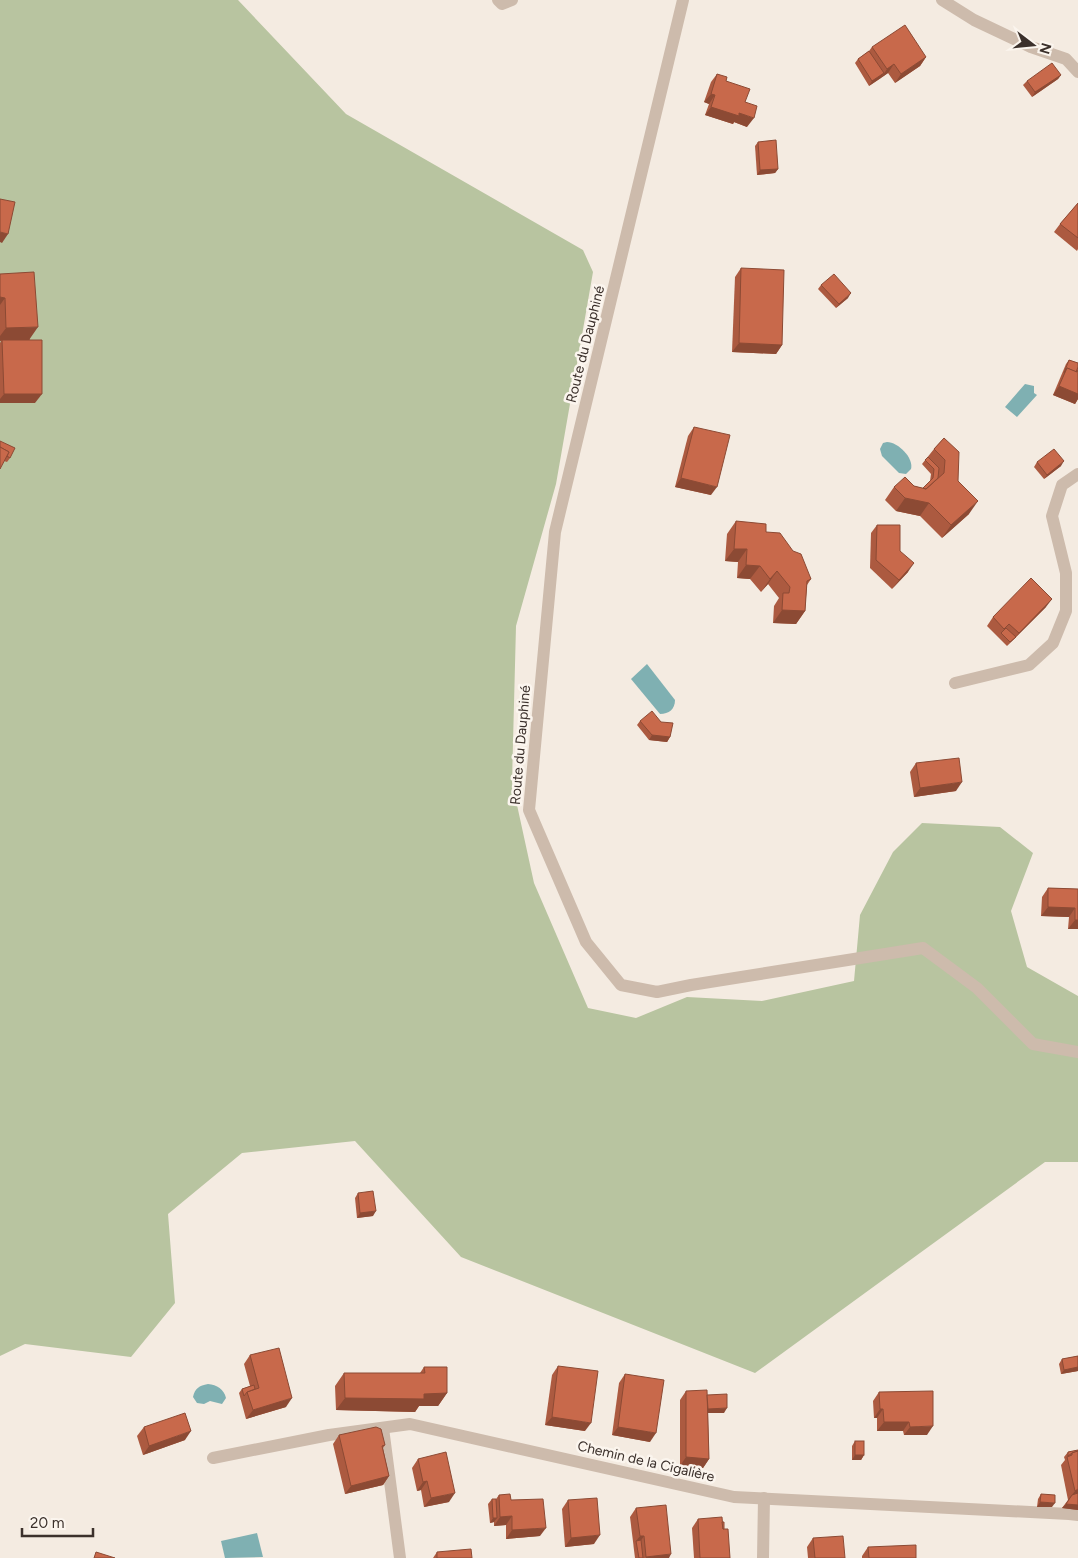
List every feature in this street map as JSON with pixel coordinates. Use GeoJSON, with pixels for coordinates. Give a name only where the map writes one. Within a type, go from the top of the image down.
{"type":"FeatureCollection","features":[{"type":"Feature","properties":{"kind":"street"},"geometry":{"type":"LineString","coordinates":[[498,0],[502,4],[512,0]]}},
{"type":"Feature","properties":{"kind":"street","name":"Route du Dauphiné"},"geometry":{"type":"LineString","coordinates":[[683,0],[554,532],[529,810],[586,942],[621,985],[657,992],[691,984],[923,948],[978,988],[1033,1044],[1078,1052]]}},
{"type":"Feature","properties":{"kind":"street"},"geometry":{"type":"LineString","coordinates":[[942,0],[974,20],[1031,47],[1066,59],[1078,72]]}},
{"type":"Feature","properties":{"kind":"street"},"geometry":{"type":"LineString","coordinates":[[955,683],[1029,665],[1053,643],[1066,611],[1066,573],[1052,516],[1062,485],[1078,474]]}},
{"type":"Feature","properties":{"kind":"street","name":"Chemin de la Cigalière"},"geometry":{"type":"LineString","coordinates":[[213,1458],[329,1434],[410,1424],[734,1497],[1070,1514],[1078,1516]]}},
{"type":"Feature","properties":{"kind":"street"},"geometry":{"type":"LineString","coordinates":[[383,1428],[400,1558]]}},
{"type":"Feature","properties":{"kind":"street"},"geometry":{"type":"LineString","coordinates":[[763,1558],[764,1498]]}},
{"type":"Feature","properties":{"kind":"green space"},"geometry":{"type":"Polygon","coordinates":[[[0,0],[238,0],[346,114],[583,250],[593,272],[556,484],[516,626],[512,782],[534,883],[588,1008],[636,1018],[687,997],[762,1001],[854,981],[860,915],[893,852],[922,823],[1000,827],[1033,853],[1011,911],[1027,967],[1078,996],[1078,1162],[1045,1162],[755,1373],[461,1257],[355,1141],[242,1153],[168,1214],[175,1303],[131,1357],[25,1344],[0,1356],[0,0]]]}},
{"type":"Feature","properties":{"kind":"water"},"geometry":{"type":"Polygon","coordinates":[[[1025,384],[1034,386],[1034,393],[1037,395],[1017,417],[1005,407],[1025,384]]]}},
{"type":"Feature","properties":{"kind":"water"},"geometry":{"type":"Polygon","coordinates":[[[887,442],[896,445],[908,456],[911,469],[906,474],[899,473],[882,456],[880,449],[883,443],[887,442]]]}},
{"type":"Feature","properties":{"kind":"water"},"geometry":{"type":"Polygon","coordinates":[[[647,664],[675,700],[673,708],[666,713],[660,714],[631,679],[647,664]]]}},
{"type":"Feature","properties":{"kind":"water"},"geometry":{"type":"Polygon","coordinates":[[[208,1384],[217,1386],[224,1392],[226,1398],[222,1404],[210,1401],[204,1404],[197,1403],[193,1397],[196,1389],[208,1384]]]}},
{"type":"Feature","properties":{"kind":"water"},"geometry":{"type":"Polygon","coordinates":[[[257,1533],[263,1557],[225,1558],[221,1541],[257,1533]]]}},
{"type":"Feature","properties":{"kind":"building"},"geometry":{"type":"Polygon","coordinates":[[[905,25],[926,57],[901,74],[894,64],[887,69],[872,47],[905,25]]]}},
{"type":"Feature","properties":{"kind":"building"},"geometry":{"type":"Polygon","coordinates":[[[869,51],[884,73],[872,81],[858,59],[869,51]]]}},
{"type":"Feature","properties":{"kind":"building"},"geometry":{"type":"Polygon","coordinates":[[[1052,63],[1061,75],[1035,92],[1027,81],[1052,63]]]}},
{"type":"Feature","properties":{"kind":"building"},"geometry":{"type":"Polygon","coordinates":[[[717,74],[727,77],[726,81],[750,89],[745,102],[757,106],[754,118],[739,113],[739,116],[711,107],[715,95],[711,94],[717,74]]]}},
{"type":"Feature","properties":{"kind":"building"},"geometry":{"type":"Polygon","coordinates":[[[776,140],[778,169],[760,170],[758,142],[776,140]]]}},
{"type":"Feature","properties":{"kind":"building"},"geometry":{"type":"Polygon","coordinates":[[[0,199],[15,202],[8,234],[0,232],[0,199]]]}},
{"type":"Feature","properties":{"kind":"building"},"geometry":{"type":"Polygon","coordinates":[[[1078,203],[1078,238],[1060,224],[1078,203]]]}},
{"type":"Feature","properties":{"kind":"building"},"geometry":{"type":"Polygon","coordinates":[[[741,268],[784,270],[782,345],[739,343],[741,268]]]}},
{"type":"Feature","properties":{"kind":"building"},"geometry":{"type":"Polygon","coordinates":[[[34,272],[38,327],[6,328],[5,298],[0,297],[0,274],[34,272]]]}},
{"type":"Feature","properties":{"kind":"building"},"geometry":{"type":"Polygon","coordinates":[[[834,274],[851,293],[839,304],[821,285],[834,274]]]}},
{"type":"Feature","properties":{"kind":"building"},"geometry":{"type":"Polygon","coordinates":[[[2,340],[42,340],[42,394],[4,394],[2,340]]]}},
{"type":"Feature","properties":{"kind":"building"},"geometry":{"type":"Polygon","coordinates":[[[1069,360],[1078,363],[1078,367],[1076,372],[1067,368],[1064,373],[1069,360]]]}},
{"type":"Feature","properties":{"kind":"building"},"geometry":{"type":"Polygon","coordinates":[[[1067,368],[1077,372],[1078,370],[1078,394],[1059,386],[1067,368]]]}},
{"type":"Feature","properties":{"kind":"building"},"geometry":{"type":"Polygon","coordinates":[[[694,427],[730,435],[717,487],[681,478],[694,427]]]}},
{"type":"Feature","properties":{"kind":"building"},"geometry":{"type":"Polygon","coordinates":[[[944,438],[959,452],[958,481],[978,501],[951,525],[929,503],[905,498],[894,487],[905,477],[914,486],[926,489],[944,473],[945,460],[934,449],[944,438]]]}},
{"type":"Feature","properties":{"kind":"building"},"geometry":{"type":"Polygon","coordinates":[[[0,441],[15,448],[10,458],[7,456],[9,452],[0,447],[0,441]]]}},
{"type":"Feature","properties":{"kind":"building"},"geometry":{"type":"Polygon","coordinates":[[[0,447],[9,452],[0,469],[0,447]]]}},
{"type":"Feature","properties":{"kind":"building"},"geometry":{"type":"Polygon","coordinates":[[[1054,449],[1064,461],[1047,475],[1037,462],[1054,449]]]}},
{"type":"Feature","properties":{"kind":"building"},"geometry":{"type":"Polygon","coordinates":[[[928,457],[939,468],[938,478],[926,489],[923,488],[933,478],[934,469],[925,460],[928,457]]]}},
{"type":"Feature","properties":{"kind":"building"},"geometry":{"type":"Polygon","coordinates":[[[736,521],[766,524],[766,532],[780,533],[793,551],[801,554],[811,579],[807,581],[805,611],[782,610],[783,593],[789,593],[790,587],[777,571],[770,579],[760,566],[746,565],[747,549],[734,549],[736,521]]]}},
{"type":"Feature","properties":{"kind":"building"},"geometry":{"type":"Polygon","coordinates":[[[877,525],[900,525],[900,551],[914,563],[899,580],[876,560],[877,525]]]}},
{"type":"Feature","properties":{"kind":"building"},"geometry":{"type":"Polygon","coordinates":[[[1031,578],[1052,599],[1019,633],[1009,624],[1004,629],[993,617],[1031,578]]]}},
{"type":"Feature","properties":{"kind":"building"},"geometry":{"type":"Polygon","coordinates":[[[1006,628],[1016,637],[1010,642],[1001,633],[1006,628]]]}},
{"type":"Feature","properties":{"kind":"building"},"geometry":{"type":"Polygon","coordinates":[[[652,711],[661,722],[673,723],[670,737],[652,735],[640,721],[652,711]]]}},
{"type":"Feature","properties":{"kind":"building"},"geometry":{"type":"Polygon","coordinates":[[[959,758],[962,782],[920,788],[916,763],[959,758]]]}},
{"type":"Feature","properties":{"kind":"building"},"geometry":{"type":"Polygon","coordinates":[[[1048,888],[1078,889],[1078,920],[1075,920],[1075,908],[1048,907],[1048,888]]]}},
{"type":"Feature","properties":{"kind":"building"},"geometry":{"type":"Polygon","coordinates":[[[373,1191],[376,1211],[360,1213],[358,1193],[373,1191]]]}},
{"type":"Feature","properties":{"kind":"building"},"geometry":{"type":"Polygon","coordinates":[[[279,1348],[292,1398],[253,1410],[247,1392],[259,1388],[250,1355],[279,1348]]]}},
{"type":"Feature","properties":{"kind":"building"},"geometry":{"type":"Polygon","coordinates":[[[1078,1356],[1078,1367],[1064,1370],[1062,1359],[1078,1356]]]}},
{"type":"Feature","properties":{"kind":"building"},"geometry":{"type":"Polygon","coordinates":[[[558,1366],[598,1371],[591,1423],[552,1417],[558,1366]]]}},
{"type":"Feature","properties":{"kind":"building"},"geometry":{"type":"Polygon","coordinates":[[[424,1367],[447,1367],[447,1393],[424,1394],[424,1399],[345,1398],[344,1373],[425,1373],[424,1367]]]}},
{"type":"Feature","properties":{"kind":"building"},"geometry":{"type":"Polygon","coordinates":[[[625,1374],[664,1380],[656,1433],[618,1427],[625,1374]]]}},
{"type":"Feature","properties":{"kind":"building"},"geometry":{"type":"Polygon","coordinates":[[[254,1385],[255,1389],[247,1392],[244,1396],[242,1389],[254,1385]]]}},
{"type":"Feature","properties":{"kind":"building"},"geometry":{"type":"Polygon","coordinates":[[[707,1390],[709,1459],[686,1457],[686,1391],[707,1390]]]}},
{"type":"Feature","properties":{"kind":"building"},"geometry":{"type":"Polygon","coordinates":[[[933,1391],[933,1426],[910,1427],[909,1422],[884,1422],[883,1409],[880,1409],[879,1392],[933,1391]]]}},
{"type":"Feature","properties":{"kind":"building"},"geometry":{"type":"Polygon","coordinates":[[[727,1394],[727,1408],[708,1409],[707,1395],[727,1394]]]}},
{"type":"Feature","properties":{"kind":"building"},"geometry":{"type":"Polygon","coordinates":[[[185,1413],[191,1431],[149,1446],[144,1427],[185,1413]]]}},
{"type":"Feature","properties":{"kind":"building"},"geometry":{"type":"Polygon","coordinates":[[[376,1427],[381,1429],[385,1445],[382,1446],[389,1476],[351,1486],[339,1435],[376,1427]]]}},
{"type":"Feature","properties":{"kind":"building"},"geometry":{"type":"Polygon","coordinates":[[[855,1441],[864,1441],[864,1455],[855,1455],[855,1441]]]}},
{"type":"Feature","properties":{"kind":"building"},"geometry":{"type":"Polygon","coordinates":[[[1078,1451],[1068,1456],[1068,1452],[1078,1451]]]}},
{"type":"Feature","properties":{"kind":"building"},"geometry":{"type":"Polygon","coordinates":[[[1078,1451],[1078,1489],[1075,1491],[1067,1457],[1078,1451]]]}},
{"type":"Feature","properties":{"kind":"building"},"geometry":{"type":"Polygon","coordinates":[[[446,1452],[455,1493],[431,1498],[427,1481],[423,1482],[418,1459],[446,1452]]]}},
{"type":"Feature","properties":{"kind":"building"},"geometry":{"type":"Polygon","coordinates":[[[1078,1493],[1078,1505],[1066,1504],[1072,1495],[1078,1493]]]}},
{"type":"Feature","properties":{"kind":"building"},"geometry":{"type":"Polygon","coordinates":[[[510,1494],[511,1500],[543,1499],[546,1528],[512,1530],[512,1516],[500,1517],[499,1495],[510,1494]]]}},
{"type":"Feature","properties":{"kind":"building"},"geometry":{"type":"Polygon","coordinates":[[[1041,1494],[1055,1495],[1055,1503],[1040,1502],[1041,1494]]]}},
{"type":"Feature","properties":{"kind":"building"},"geometry":{"type":"Polygon","coordinates":[[[597,1498],[600,1535],[571,1538],[568,1500],[597,1498]]]}},
{"type":"Feature","properties":{"kind":"building"},"geometry":{"type":"Polygon","coordinates":[[[492,1499],[496,1499],[497,1518],[493,1518],[492,1499]]]}},
{"type":"Feature","properties":{"kind":"building"},"geometry":{"type":"Polygon","coordinates":[[[666,1505],[671,1554],[646,1557],[644,1536],[640,1536],[636,1508],[666,1505]]]}},
{"type":"Feature","properties":{"kind":"building"},"geometry":{"type":"Polygon","coordinates":[[[722,1517],[723,1529],[728,1529],[730,1558],[700,1558],[698,1519],[722,1517]]]}},
{"type":"Feature","properties":{"kind":"building"},"geometry":{"type":"Polygon","coordinates":[[[843,1536],[845,1558],[815,1558],[813,1538],[843,1536]]]}},
{"type":"Feature","properties":{"kind":"building"},"geometry":{"type":"Polygon","coordinates":[[[641,1540],[643,1558],[639,1558],[636,1541],[641,1540]]]}},
{"type":"Feature","properties":{"kind":"building"},"geometry":{"type":"Polygon","coordinates":[[[916,1545],[916,1558],[869,1558],[868,1547],[916,1545]]]}},
{"type":"Feature","properties":{"kind":"building"},"geometry":{"type":"Polygon","coordinates":[[[471,1549],[472,1558],[437,1558],[437,1552],[471,1549]]]}},
{"type":"Feature","properties":{"kind":"building"},"geometry":{"type":"Polygon","coordinates":[[[96,1552],[115,1558],[94,1558],[96,1552]]]}}]}
